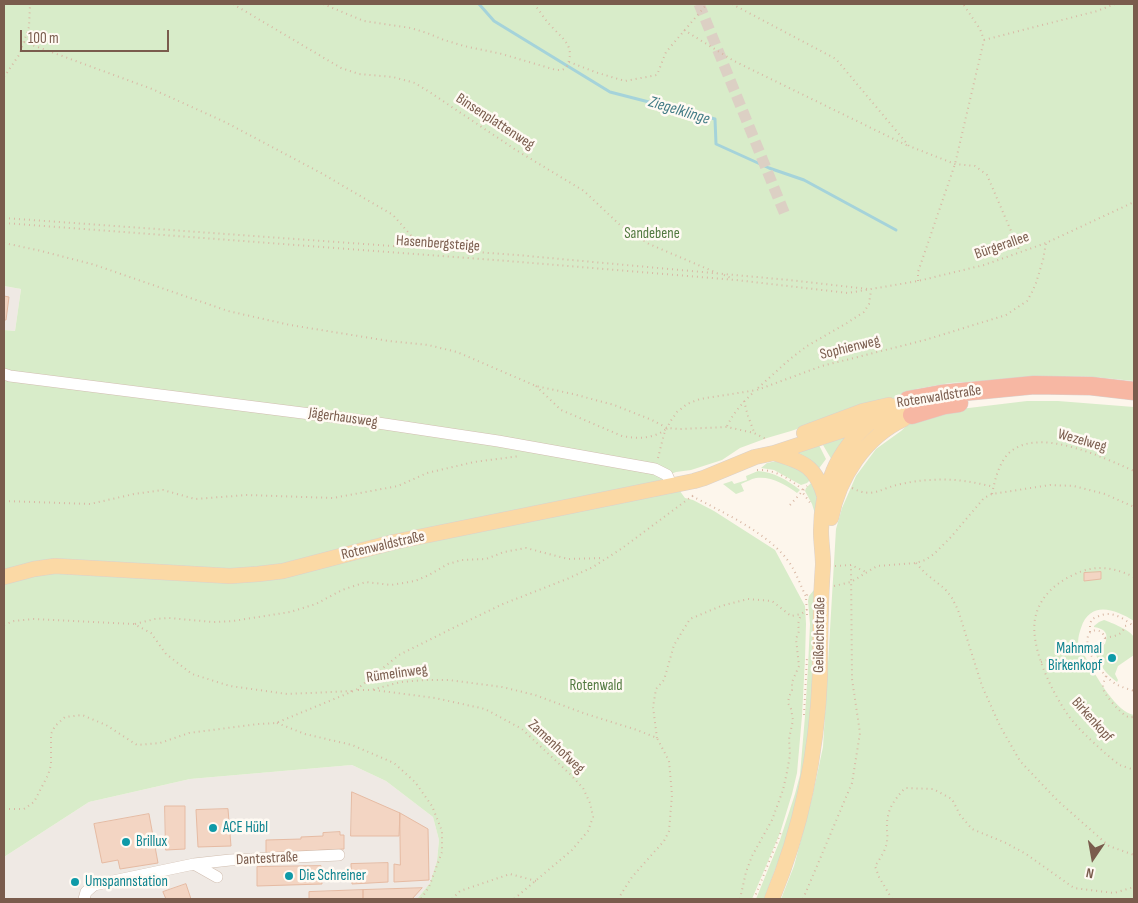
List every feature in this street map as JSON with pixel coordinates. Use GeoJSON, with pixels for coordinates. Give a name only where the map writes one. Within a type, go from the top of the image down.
{"type":"FeatureCollection","features":[{"type":"Feature","properties":{"kind":"highway","name":"Rotenwaldstraße"},"geometry":{"type":"LineString","coordinates":[[910,408],[941,394],[1034,385],[1091,386],[1134,391]]}},
{"type":"Feature","properties":{"kind":"highway","name":"Rotenwaldstraße"},"geometry":{"type":"LineString","coordinates":[[910,408],[1033,396],[1089,397],[1134,402]]}},
{"type":"Feature","properties":{"kind":"main road","name":"Rotenwaldstraße"},"geometry":{"type":"LineString","coordinates":[[4,577],[55,566],[230,576],[284,571],[394,542],[704,478],[756,464],[774,453],[910,408]]}},
{"type":"Feature","properties":{"kind":"main road","name":"Rotenwaldstraße"},"geometry":{"type":"LineString","coordinates":[[756,464],[772,445],[863,411],[910,408]]}},
{"type":"Feature","properties":{"kind":"main road","name":"Rotenwaldstraße"},"geometry":{"type":"LineString","coordinates":[[823,556],[831,513],[841,484],[862,452],[877,437],[898,422],[910,408]]}},
{"type":"Feature","properties":{"kind":"main road","name":"Geißeichstraße"},"geometry":{"type":"LineString","coordinates":[[772,899],[789,856],[811,770],[820,675],[820,610],[823,556],[821,520],[825,498],[830,478],[840,458],[855,438],[871,422]]}},
{"type":"Feature","properties":{"kind":"main road"},"geometry":{"type":"LineString","coordinates":[[774,453],[798,460],[812,470],[818,479],[825,498]]}},
{"type":"Feature","properties":{"kind":"street","name":"Jägerhausweg"},"geometry":{"type":"LineString","coordinates":[[4,374],[358,420],[498,441],[655,468]]}},
{"type":"Feature","properties":{"kind":"street"},"geometry":{"type":"LineString","coordinates":[[655,468],[667,475],[672,486]]}},
{"type":"Feature","properties":{"kind":"street","name":"Dantestraße"},"geometry":{"type":"LineString","coordinates":[[84,899],[86,892],[94,885],[194,864],[230,860],[339,855]]}},
{"type":"Feature","properties":{"kind":"street","name":"Dantestraße"},"geometry":{"type":"LineString","coordinates":[[194,864],[218,877]]}},
{"type":"Feature","properties":{"kind":"path"},"geometry":{"type":"LineString","coordinates":[[4,77],[19,55],[29,28],[30,4]]}},
{"type":"Feature","properties":{"kind":"path","name":"Binsenplattenweg"},"geometry":{"type":"LineString","coordinates":[[233,4],[341,68],[359,74],[393,77],[414,83],[516,150],[584,191],[620,225],[648,244],[736,280]]}},
{"type":"Feature","properties":{"kind":"path"},"geometry":{"type":"LineString","coordinates":[[323,4],[364,20],[411,28],[457,44],[562,70],[566,68],[571,54],[567,42],[550,25],[534,4]]}},
{"type":"Feature","properties":{"kind":"path"},"geometry":{"type":"LineString","coordinates":[[569,62],[598,73],[625,80],[657,75],[666,52],[707,4]]}},
{"type":"Feature","properties":{"kind":"path"},"geometry":{"type":"LineString","coordinates":[[732,4],[836,60],[909,146]]}},
{"type":"Feature","properties":{"kind":"path"},"geometry":{"type":"LineString","coordinates":[[918,281],[918,272],[955,164],[984,40],[980,29],[963,4]]}},
{"type":"Feature","properties":{"kind":"path"},"geometry":{"type":"LineString","coordinates":[[984,40],[1097,11],[1115,4]]}},
{"type":"Feature","properties":{"kind":"path"},"geometry":{"type":"LineString","coordinates":[[684,30],[734,61],[909,146],[955,164],[975,166],[987,175],[1020,252]]}},
{"type":"Feature","properties":{"kind":"path"},"geometry":{"type":"LineString","coordinates":[[24,42],[152,89],[225,122],[321,173],[393,215],[422,248]]}},
{"type":"Feature","properties":{"kind":"path","name":"Bürgerallee"},"geometry":{"type":"LineString","coordinates":[[871,290],[984,265],[1046,243],[1134,202]]}},
{"type":"Feature","properties":{"kind":"path"},"geometry":{"type":"LineString","coordinates":[[4,218],[546,257],[789,280],[871,290],[869,304],[864,312],[790,358],[744,401],[732,416],[727,427]]}},
{"type":"Feature","properties":{"kind":"path","name":"Hasenbergsteige"},"geometry":{"type":"LineString","coordinates":[[4,223],[518,261],[736,280],[848,293],[871,290]]}},
{"type":"Feature","properties":{"kind":"path"},"geometry":{"type":"LineString","coordinates":[[4,243],[95,265],[228,311],[290,326],[389,341],[428,344],[457,352],[536,386],[614,405],[667,428],[727,427],[754,433],[766,439]]}},
{"type":"Feature","properties":{"kind":"path","name":"Sophienweg"},"geometry":{"type":"LineString","coordinates":[[655,468],[667,428],[677,412],[687,404],[700,399],[756,390],[822,366],[925,340],[1006,316],[1027,301],[1032,292],[1043,260],[1046,243]]}},
{"type":"Feature","properties":{"kind":"path"},"geometry":{"type":"LineString","coordinates":[[536,386],[561,410],[622,436],[632,438],[646,437],[659,434],[667,428]]}},
{"type":"Feature","properties":{"kind":"path"},"geometry":{"type":"LineString","coordinates":[[744,401],[754,433]]}},
{"type":"Feature","properties":{"kind":"path","name":"Wezelweg"},"geometry":{"type":"LineString","coordinates":[[992,494],[996,475],[1008,454],[1024,445],[1034,443],[1056,444],[1079,449],[1134,471]]}},
{"type":"Feature","properties":{"kind":"path"},"geometry":{"type":"LineString","coordinates":[[4,501],[90,504],[134,494],[163,490],[194,499],[247,495],[333,498],[398,486],[428,473],[474,462],[520,456]]}},
{"type":"Feature","properties":{"kind":"path"},"geometry":{"type":"LineString","coordinates":[[756,464],[761,470],[775,472],[793,482],[803,490],[813,509]]}},
{"type":"Feature","properties":{"kind":"path"},"geometry":{"type":"LineString","coordinates":[[858,491],[866,494],[874,493],[914,481],[949,479],[994,487]]}},
{"type":"Feature","properties":{"kind":"path"},"geometry":{"type":"LineString","coordinates":[[790,504],[808,485]]}},
{"type":"Feature","properties":{"kind":"path"},"geometry":{"type":"LineString","coordinates":[[837,585],[850,582],[877,566],[916,563],[925,560],[951,537],[984,498],[992,494],[1050,485],[1074,486],[1105,494],[1134,507]]}},
{"type":"Feature","properties":{"kind":"path"},"geometry":{"type":"LineString","coordinates":[[4,809],[24,809],[34,802],[51,765],[52,734],[55,726],[65,717],[82,715],[106,725],[137,745],[160,743],[189,733],[276,723],[356,690],[399,654],[451,628],[503,604],[593,567],[621,550],[696,492]]}},
{"type":"Feature","properties":{"kind":"path"},"geometry":{"type":"LineString","coordinates":[[692,496],[734,518],[776,546],[788,560],[806,597],[808,617]]}},
{"type":"Feature","properties":{"kind":"path"},"geometry":{"type":"LineString","coordinates":[[4,625],[34,619],[134,624],[155,619],[213,622],[233,621],[290,612],[316,604],[342,590],[366,582],[391,585],[416,581],[448,564],[462,560],[486,559],[504,552],[526,548],[568,559],[606,558]]}},
{"type":"Feature","properties":{"kind":"path"},"geometry":{"type":"LineString","coordinates":[[916,563],[945,589],[952,598],[958,610],[982,686],[1000,726],[1020,762],[1058,801],[1109,846],[1134,855]]}},
{"type":"Feature","properties":{"kind":"path"},"geometry":{"type":"LineString","coordinates":[[840,565],[851,565],[866,572]]}},
{"type":"Feature","properties":{"kind":"path"},"geometry":{"type":"LineString","coordinates":[[803,899],[852,783],[860,733],[852,679],[851,565]]}},
{"type":"Feature","properties":{"kind":"path","name":"Birkenkopf"},"geometry":{"type":"LineString","coordinates":[[1134,577],[1122,571],[1108,568],[1082,570],[1051,589],[1041,601],[1035,620],[1035,638],[1041,662],[1051,686],[1069,716],[1092,741],[1119,765],[1134,770]]}},
{"type":"Feature","properties":{"kind":"path"},"geometry":{"type":"LineString","coordinates":[[806,597],[810,592]]}},
{"type":"Feature","properties":{"kind":"path"},"geometry":{"type":"LineString","coordinates":[[618,899],[632,877],[664,841],[669,831],[672,794],[669,761],[657,738],[653,707],[656,689],[664,680],[674,645],[690,620],[721,606],[748,599],[772,601],[791,616],[801,614],[807,610]]}},
{"type":"Feature","properties":{"kind":"path"},"geometry":{"type":"LineString","coordinates":[[740,899],[746,872],[752,856],[772,820],[783,790],[787,772],[790,755],[789,739],[793,720],[788,703],[792,682],[799,666],[796,639],[801,614]]}},
{"type":"Feature","properties":{"kind":"path"},"geometry":{"type":"LineString","coordinates":[[1134,627],[1115,616],[1105,614],[1092,619],[1090,632],[1087,636],[1089,650],[1106,676],[1121,687],[1134,691]]}},
{"type":"Feature","properties":{"kind":"path","name":"Rümelinweg"},"geometry":{"type":"LineString","coordinates":[[134,624],[151,633],[166,654],[192,674],[230,686],[287,694],[371,690],[401,682],[449,680],[535,695],[657,738]]}},
{"type":"Feature","properties":{"kind":"path"},"geometry":{"type":"LineString","coordinates":[[1105,638],[1118,636],[1127,625],[1131,625]]}},
{"type":"Feature","properties":{"kind":"path"},"geometry":{"type":"LineString","coordinates":[[1090,632],[1096,629],[1102,632],[1105,638]]}},
{"type":"Feature","properties":{"kind":"path"},"geometry":{"type":"LineString","coordinates":[[1089,650],[1103,643],[1105,638]]}},
{"type":"Feature","properties":{"kind":"path"},"geometry":{"type":"LineString","coordinates":[[804,716],[807,650]]}},
{"type":"Feature","properties":{"kind":"path"},"geometry":{"type":"LineString","coordinates":[[1041,662],[1051,659]]}},
{"type":"Feature","properties":{"kind":"path"},"geometry":{"type":"LineString","coordinates":[[1106,676],[1103,689],[1108,697],[1126,716],[1134,717]]}},
{"type":"Feature","properties":{"kind":"path","name":"Zamenhofweg"},"geometry":{"type":"LineString","coordinates":[[371,690],[435,698],[485,709],[522,729],[583,788],[590,803],[593,816],[588,831],[572,850],[514,899]]}},
{"type":"Feature","properties":{"kind":"path"},"geometry":{"type":"LineString","coordinates":[[276,723],[305,734],[352,745],[394,763],[415,782],[432,806],[442,831],[442,852],[430,887],[421,899]]}},
{"type":"Feature","properties":{"kind":"path"},"geometry":{"type":"LineString","coordinates":[[892,899],[878,877],[875,866],[882,856],[887,842],[887,820],[890,810],[895,799],[905,788],[933,789],[952,799],[960,815],[972,830],[1006,843],[1026,854],[1074,888],[1114,893],[1134,887]]}},
{"type":"Feature","properties":{"kind":"path"},"geometry":{"type":"LineString","coordinates":[[754,899],[783,827]]}},
{"type":"Feature","properties":{"kind":"path"},"geometry":{"type":"LineString","coordinates":[[452,899],[460,891],[510,874],[536,881]]}},
{"type":"Feature","properties":{"kind":"shaded area"},"geometry":{"type":"Polygon","coordinates":[[[4,286],[21,289],[15,331],[4,330],[4,286]]]}},
{"type":"Feature","properties":{"kind":"shaded area"},"geometry":{"type":"Polygon","coordinates":[[[352,765],[386,781],[433,817],[439,840],[437,861],[430,883],[417,899],[4,899],[4,857],[89,802],[190,779],[352,765]]]}},
{"type":"Feature","properties":{"kind":"green space"},"geometry":{"type":"Polygon","coordinates":[[[4,4],[1134,4],[1134,381],[1063,376],[950,383],[916,389],[916,392],[767,438],[740,448],[722,460],[668,475],[685,498],[714,511],[775,550],[805,606],[805,659],[797,773],[780,833],[752,899],[417,899],[430,883],[437,861],[439,840],[433,817],[386,781],[352,765],[190,779],[89,802],[4,857],[4,330],[15,331],[21,289],[4,286],[4,4]]]}},
{"type":"Feature","properties":{"kind":"green space"},"geometry":{"type":"Polygon","coordinates":[[[1027,401],[1058,401],[1134,407],[1134,621],[1119,613],[1097,610],[1090,613],[1085,619],[1080,630],[1078,642],[1080,649],[1107,692],[1120,707],[1134,715],[1134,899],[781,899],[794,866],[823,747],[836,529],[842,508],[856,476],[876,449],[912,421],[952,410],[1027,401]]]}},
{"type":"Feature","properties":{"kind":"green space"},"geometry":{"type":"Polygon","coordinates":[[[852,433],[833,462],[823,445],[852,433]]]}},
{"type":"Feature","properties":{"kind":"green space"},"geometry":{"type":"Polygon","coordinates":[[[813,444],[819,445],[826,459],[817,471],[793,456],[813,444]]]}},
{"type":"Feature","properties":{"kind":"green space"},"geometry":{"type":"Polygon","coordinates":[[[782,460],[813,477],[807,483],[801,485],[774,470],[761,468],[767,463],[782,460]]]}},
{"type":"Feature","properties":{"kind":"green space"},"geometry":{"type":"Polygon","coordinates":[[[758,471],[780,477],[800,490],[797,493],[778,481],[767,478],[754,478],[741,484],[744,491],[736,494],[723,484],[732,481],[734,484],[747,480],[746,476],[758,471]]]}},
{"type":"Feature","properties":{"kind":"green space"},"geometry":{"type":"Polygon","coordinates":[[[812,482],[819,490],[816,517],[805,491],[812,482]]]}},
{"type":"Feature","properties":{"kind":"green space"},"geometry":{"type":"Polygon","coordinates":[[[814,590],[812,695],[808,744],[794,811],[784,846],[764,899],[756,899],[780,840],[800,775],[810,624],[808,601],[809,596],[814,590]]]}},
{"type":"Feature","properties":{"kind":"green space"},"geometry":{"type":"Polygon","coordinates":[[[1104,620],[1125,629],[1135,639],[1134,655],[1118,666],[1115,674],[1117,682],[1109,676],[1097,659],[1095,649],[1105,644],[1107,637],[1103,630],[1094,626],[1104,620]]]}},
{"type":"Feature","properties":{"kind":"building"},"geometry":{"type":"Polygon","coordinates":[[[4,296],[9,297],[6,320],[4,320],[4,296]]]}},
{"type":"Feature","properties":{"kind":"building"},"geometry":{"type":"Polygon","coordinates":[[[1101,572],[1101,579],[1084,581],[1084,573],[1101,572]]]}},
{"type":"Feature","properties":{"kind":"building"},"geometry":{"type":"Polygon","coordinates":[[[352,792],[400,813],[399,836],[351,836],[352,792]]]}},
{"type":"Feature","properties":{"kind":"building"},"geometry":{"type":"Polygon","coordinates":[[[165,806],[185,806],[185,849],[166,850],[165,806]]]}},
{"type":"Feature","properties":{"kind":"building","name":"ACE Hübl"},"geometry":{"type":"Polygon","coordinates":[[[228,809],[231,846],[198,847],[196,810],[228,809]]]}},
{"type":"Feature","properties":{"kind":"building"},"geometry":{"type":"Polygon","coordinates":[[[400,813],[428,829],[429,880],[394,882],[394,864],[400,865],[400,813]]]}},
{"type":"Feature","properties":{"kind":"building","name":"Brillux"},"geometry":{"type":"Polygon","coordinates":[[[149,814],[158,863],[120,869],[118,860],[102,863],[94,824],[149,814]]]}},
{"type":"Feature","properties":{"kind":"building"},"geometry":{"type":"Polygon","coordinates":[[[340,832],[340,835],[344,835],[344,849],[266,853],[266,840],[301,839],[301,837],[323,836],[323,833],[340,832]]]}},
{"type":"Feature","properties":{"kind":"building"},"geometry":{"type":"Polygon","coordinates":[[[388,863],[388,882],[352,884],[351,864],[388,863]]]}},
{"type":"Feature","properties":{"kind":"building","name":"Die Schreiner"},"geometry":{"type":"Polygon","coordinates":[[[321,866],[322,884],[257,886],[257,867],[321,866]]]}},
{"type":"Feature","properties":{"kind":"building","name":"Umspannstation"},"geometry":{"type":"Polygon","coordinates":[[[75,878],[79,883],[76,886],[72,880],[75,878]]]}},
{"type":"Feature","properties":{"kind":"building"},"geometry":{"type":"Polygon","coordinates":[[[186,884],[191,899],[166,899],[163,892],[186,884]]]}},
{"type":"Feature","properties":{"kind":"building"},"geometry":{"type":"Polygon","coordinates":[[[422,888],[412,899],[363,899],[363,890],[422,888]]]}},
{"type":"Feature","properties":{"kind":"building"},"geometry":{"type":"Polygon","coordinates":[[[363,890],[363,899],[309,899],[309,892],[363,890]]]}},
{"type":"Feature","properties":{"kind":"waterway","name":"Ziegelklinge"},"geometry":{"type":"LineString","coordinates":[[479,4],[494,21],[610,92],[715,119],[716,144],[769,168],[804,180],[896,230]]}},
{"type":"Feature","properties":{"kind":"tunnel"},"geometry":{"type":"LineString","coordinates":[[699,4],[786,217]]}},
{"type":"Feature","properties":{"kind":"place","name":"Mahnmal Birkenkopf"},"geometry":{"type":"Point","coordinates":[1112,658]}},
{"type":"Feature","properties":{"kind":"place","name":"ACE Hübl"},"geometry":{"type":"Point","coordinates":[213,828]}},
{"type":"Feature","properties":{"kind":"place","name":"Brillux"},"geometry":{"type":"Point","coordinates":[126,842]}},
{"type":"Feature","properties":{"kind":"place","name":"Die Schreiner"},"geometry":{"type":"Point","coordinates":[289,876]}},
{"type":"Feature","properties":{"kind":"place","name":"Umspannstation"},"geometry":{"type":"Point","coordinates":[75,882]}},
{"type":"Feature","properties":{"kind":"park label","name":"Sandebene"},"geometry":{"type":"Point","coordinates":[652,234]}},
{"type":"Feature","properties":{"kind":"park label","name":"Rotenwald"},"geometry":{"type":"Point","coordinates":[596,686]}}]}
